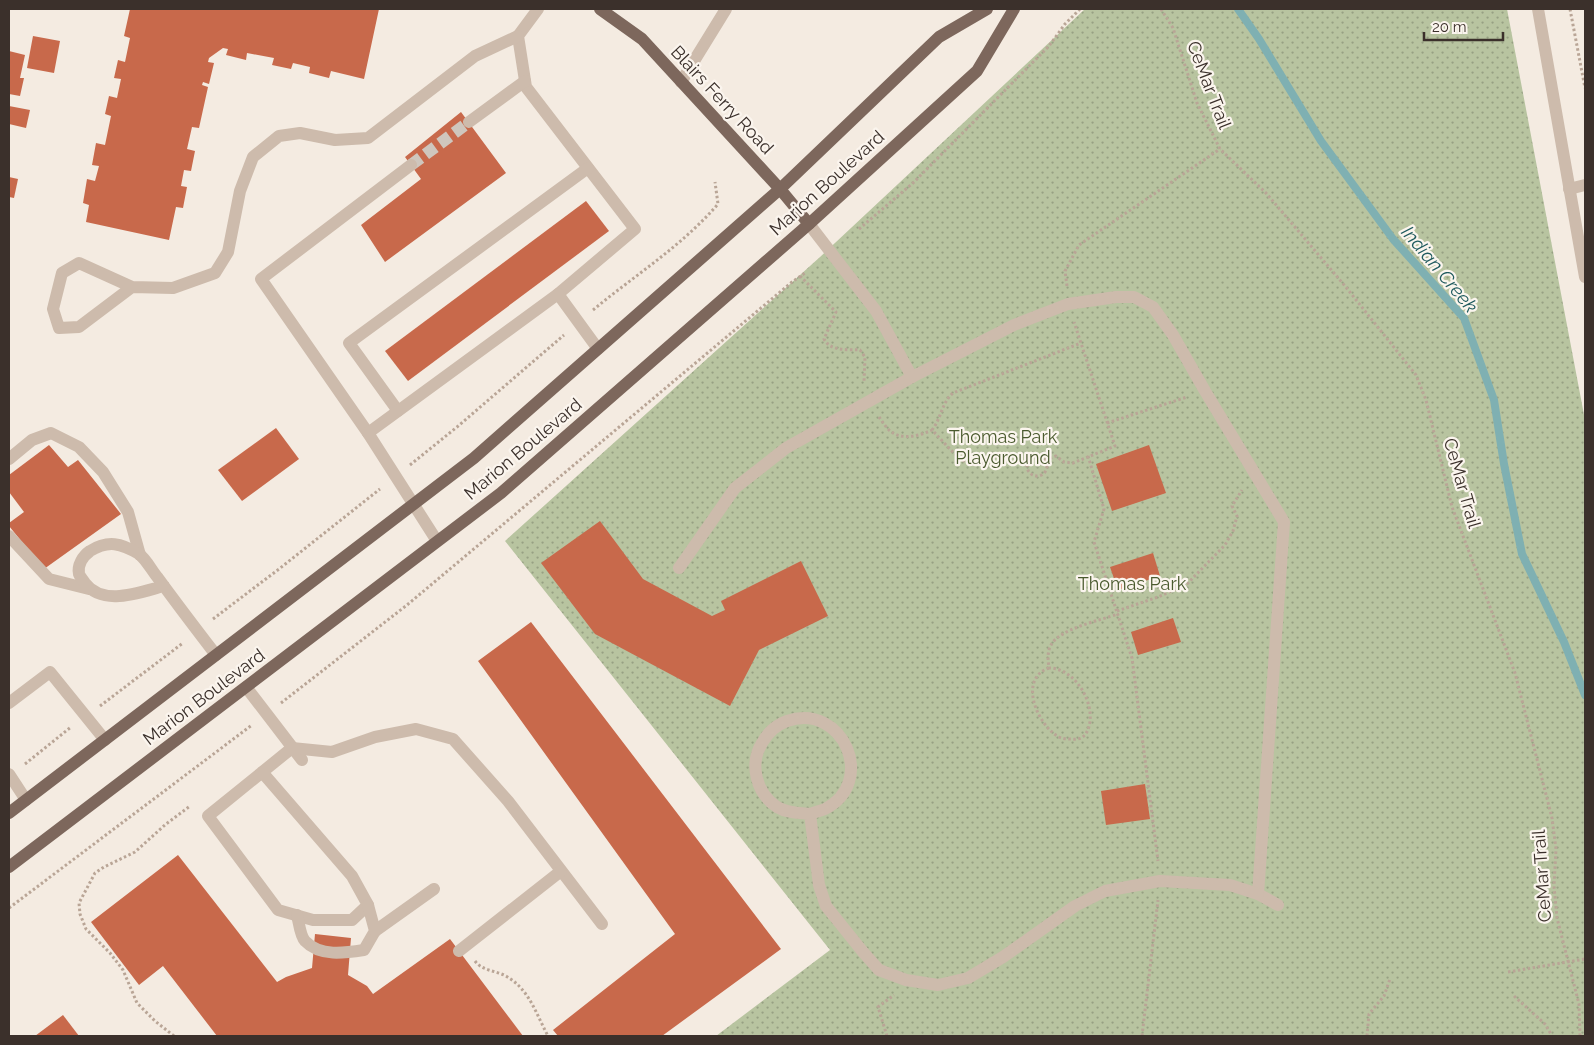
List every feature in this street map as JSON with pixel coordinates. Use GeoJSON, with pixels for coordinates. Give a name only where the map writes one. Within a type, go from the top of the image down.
{"type":"FeatureCollection","features":[{"type":"Feature","properties":{"kind":"main road","name":"Blairs Ferry Road"},"geometry":{"type":"LineString","coordinates":[[600,9],[642,39],[809,224]]}},
{"type":"Feature","properties":{"kind":"main road","name":"Marion Boulevard"},"geometry":{"type":"LineString","coordinates":[[9,813],[474,458],[780,190],[939,37],[987,9]]}},
{"type":"Feature","properties":{"kind":"main road","name":"Marion Boulevard"},"geometry":{"type":"LineString","coordinates":[[9,867],[501,493],[809,224],[976,71],[1014,9]]}},
{"type":"Feature","properties":{"kind":"street"},"geometry":{"type":"LineString","coordinates":[[132,287],[79,327],[59,328],[53,309],[62,273],[79,263],[132,287],[173,288],[215,273],[228,252],[240,191],[253,156],[279,136],[300,133],[335,140],[368,138],[475,56],[518,36],[538,9]]}},
{"type":"Feature","properties":{"kind":"street"},"geometry":{"type":"LineString","coordinates":[[681,82],[726,9]]}},
{"type":"Feature","properties":{"kind":"street"},"geometry":{"type":"LineString","coordinates":[[1538,9],[1585,277]]}},
{"type":"Feature","properties":{"kind":"street"},"geometry":{"type":"LineString","coordinates":[[368,433],[558,294],[635,229],[526,87],[518,36]]}},
{"type":"Feature","properties":{"kind":"street"},"geometry":{"type":"LineString","coordinates":[[469,122],[525,81]]}},
{"type":"Feature","properties":{"kind":"street"},"geometry":{"type":"LineString","coordinates":[[411,165],[261,278],[368,433],[438,541]]}},
{"type":"Feature","properties":{"kind":"street"},"geometry":{"type":"LineString","coordinates":[[398,412],[350,343],[588,168]]}},
{"type":"Feature","properties":{"kind":"street"},"geometry":{"type":"LineString","coordinates":[[1569,189],[1585,185]]}},
{"type":"Feature","properties":{"kind":"street"},"geometry":{"type":"LineString","coordinates":[[809,224],[876,311],[912,377]]}},
{"type":"Feature","properties":{"kind":"street"},"geometry":{"type":"LineString","coordinates":[[558,294],[598,349]]}},
{"type":"Feature","properties":{"kind":"street"},"geometry":{"type":"LineString","coordinates":[[678,568],[735,488],[786,448],[912,377],[1014,325],[1068,304],[1116,296],[1134,297],[1152,307],[1173,335],[1204,391],[1284,522],[1258,894]]}},
{"type":"Feature","properties":{"kind":"street"},"geometry":{"type":"LineString","coordinates":[[9,459],[32,440],[51,433],[79,446],[103,472],[128,512],[140,555],[216,654]]}},
{"type":"Feature","properties":{"kind":"street"},"geometry":{"type":"LineString","coordinates":[[9,536],[48,580],[89,589],[107,596],[122,596],[164,586]]}},
{"type":"Feature","properties":{"kind":"street"},"geometry":{"type":"LineString","coordinates":[[89,589],[79,576],[79,565],[86,554],[101,544],[113,543],[140,555]]}},
{"type":"Feature","properties":{"kind":"street"},"geometry":{"type":"LineString","coordinates":[[9,703],[50,672],[105,740]]}},
{"type":"Feature","properties":{"kind":"street"},"geometry":{"type":"LineString","coordinates":[[246,686],[302,760]]}},
{"type":"Feature","properties":{"kind":"street"},"geometry":{"type":"LineString","coordinates":[[795,719],[812,719],[826,723],[838,733],[847,745],[851,759],[851,774],[846,789],[837,801],[824,809],[810,814],[793,813],[778,807],[765,796],[757,781],[755,765],[758,749],[766,734],[780,724],[795,719]]}},
{"type":"Feature","properties":{"kind":"street"},"geometry":{"type":"LineString","coordinates":[[368,905],[352,920],[313,920],[278,910],[208,816],[292,748],[332,752],[375,737],[416,729],[452,739],[508,802],[602,924]]}},
{"type":"Feature","properties":{"kind":"street"},"geometry":{"type":"LineString","coordinates":[[262,772],[352,876],[368,905],[375,931]]}},
{"type":"Feature","properties":{"kind":"street"},"geometry":{"type":"LineString","coordinates":[[9,775],[26,800]]}},
{"type":"Feature","properties":{"kind":"street"},"geometry":{"type":"LineString","coordinates":[[810,814],[819,885],[826,906],[879,970],[912,981],[938,985],[968,978],[1003,957],[1075,906],[1105,891],[1160,881],[1230,885],[1258,894],[1278,905]]}},
{"type":"Feature","properties":{"kind":"street"},"geometry":{"type":"LineString","coordinates":[[462,948],[561,871]]}},
{"type":"Feature","properties":{"kind":"street"},"geometry":{"type":"LineString","coordinates":[[297,915],[304,940],[318,950],[341,954],[364,950],[375,931],[434,889]]}},
{"type":"Feature","properties":{"kind":"path"},"geometry":{"type":"LineString","coordinates":[[859,229],[913,183],[1049,46],[1065,24],[1080,9]]}},
{"type":"Feature","properties":{"kind":"path","name":"CeMar Trail"},"geometry":{"type":"LineString","coordinates":[[1161,9],[1173,28],[1197,103],[1220,149],[1266,192],[1345,286],[1416,375],[1426,400],[1452,507],[1515,673],[1552,818],[1556,849],[1554,886],[1557,918],[1579,1004],[1580,1036]]}},
{"type":"Feature","properties":{"kind":"path"},"geometry":{"type":"LineString","coordinates":[[1570,9],[1585,88]]}},
{"type":"Feature","properties":{"kind":"path"},"geometry":{"type":"LineString","coordinates":[[1028,462],[1036,456],[1045,460],[1056,456],[1064,462],[1073,463],[1115,446],[1068,304],[1065,271],[1079,245],[1220,149]]}},
{"type":"Feature","properties":{"kind":"path"},"geometry":{"type":"LineString","coordinates":[[9,775],[280,569],[457,427],[578,322],[685,239],[718,204],[715,182]]}},
{"type":"Feature","properties":{"kind":"path"},"geometry":{"type":"LineString","coordinates":[[9,908],[267,714],[407,605],[784,288],[805,273]]}},
{"type":"Feature","properties":{"kind":"path"},"geometry":{"type":"LineString","coordinates":[[800,276],[836,312],[824,340],[827,345],[832,348],[860,350],[865,357],[864,381],[861,389],[867,403],[890,432],[901,436],[919,436],[932,430],[937,425],[947,398],[953,394],[1081,344]]}},
{"type":"Feature","properties":{"kind":"path"},"geometry":{"type":"LineString","coordinates":[[1107,423],[1204,391]]}},
{"type":"Feature","properties":{"kind":"path"},"geometry":{"type":"LineString","coordinates":[[932,430],[964,461],[977,464],[991,461],[1002,454],[1012,454],[1028,462]]}},
{"type":"Feature","properties":{"kind":"path"},"geometry":{"type":"LineString","coordinates":[[1088,456],[1104,509],[1094,542],[1132,658],[1160,881],[1142,1036]]}},
{"type":"Feature","properties":{"kind":"path"},"geometry":{"type":"LineString","coordinates":[[1028,462],[1028,471],[1036,476],[1045,472],[1045,460]]}},
{"type":"Feature","properties":{"kind":"path"},"geometry":{"type":"LineString","coordinates":[[1048,668],[1048,654],[1055,639],[1070,630],[1118,613],[1187,584],[1225,545],[1233,531],[1237,516],[1232,506],[1254,473]]}},
{"type":"Feature","properties":{"kind":"path"},"geometry":{"type":"LineString","coordinates":[[1048,668],[1055,668],[1067,673],[1078,682],[1088,708],[1089,722],[1085,735],[1081,738],[1075,740],[1060,737],[1046,726],[1036,710],[1033,686],[1039,673],[1048,668]]}},
{"type":"Feature","properties":{"kind":"path"},"geometry":{"type":"LineString","coordinates":[[174,1036],[137,1003],[124,970],[86,929],[80,914],[79,903],[95,874],[104,867],[135,852],[166,824],[197,801],[208,816]]}},
{"type":"Feature","properties":{"kind":"path"},"geometry":{"type":"LineString","coordinates":[[462,948],[482,968],[510,978],[522,989],[548,1036]]}},
{"type":"Feature","properties":{"kind":"path"},"geometry":{"type":"LineString","coordinates":[[1508,972],[1585,959]]}},
{"type":"Feature","properties":{"kind":"path"},"geometry":{"type":"LineString","coordinates":[[1367,1036],[1369,1014],[1384,996],[1390,979]]}},
{"type":"Feature","properties":{"kind":"path"},"geometry":{"type":"LineString","coordinates":[[887,1036],[878,1007],[912,981]]}},
{"type":"Feature","properties":{"kind":"path"},"geometry":{"type":"LineString","coordinates":[[1514,996],[1545,1024],[1552,1036]]}},
{"type":"Feature","properties":{"kind":"green space","name":"Thomas Park"},"geometry":{"type":"Polygon","coordinates":[[[1085,9],[1507,9],[1585,420],[1585,1036],[716,1036],[830,950],[505,541],[820,257],[1085,9]]]}},
{"type":"Feature","properties":{"kind":"building"},"geometry":{"type":"Polygon","coordinates":[[[130,9],[379,9],[364,79],[331,71],[329,78],[309,73],[310,67],[293,63],[291,69],[272,65],[274,58],[247,53],[246,60],[226,55],[228,49],[223,48],[209,58],[208,62],[214,63],[209,84],[203,82],[202,85],[208,87],[199,128],[192,127],[187,149],[195,151],[191,171],[184,170],[181,186],[187,187],[183,208],[176,207],[169,240],[86,222],[89,205],[83,203],[87,179],[95,181],[99,166],[92,165],[96,143],[105,145],[111,116],[105,114],[109,96],[117,98],[121,79],[114,78],[118,60],[125,62],[130,38],[124,36],[130,9]]]}},
{"type":"Feature","properties":{"kind":"building"},"geometry":{"type":"Polygon","coordinates":[[[33,36],[60,41],[54,73],[27,68],[33,36]]]}},
{"type":"Feature","properties":{"kind":"building"},"geometry":{"type":"Polygon","coordinates":[[[9,51],[25,55],[20,78],[24,78],[20,96],[9,94],[9,51]]]}},
{"type":"Feature","properties":{"kind":"building"},"geometry":{"type":"Polygon","coordinates":[[[9,106],[30,110],[26,128],[9,124],[9,106]]]}},
{"type":"Feature","properties":{"kind":"building"},"geometry":{"type":"Polygon","coordinates":[[[461,112],[506,173],[385,262],[361,225],[421,179],[405,157],[461,112]]]}},
{"type":"Feature","properties":{"kind":"building"},"geometry":{"type":"Polygon","coordinates":[[[9,177],[18,179],[14,198],[9,197],[9,177]]]}},
{"type":"Feature","properties":{"kind":"building"},"geometry":{"type":"Polygon","coordinates":[[[586,201],[609,231],[408,381],[385,351],[586,201]]]}},
{"type":"Feature","properties":{"kind":"building"},"geometry":{"type":"Polygon","coordinates":[[[276,428],[299,459],[242,501],[218,470],[276,428]]]}},
{"type":"Feature","properties":{"kind":"building"},"geometry":{"type":"Polygon","coordinates":[[[49,445],[68,467],[78,460],[121,514],[44,569],[9,526],[9,523],[24,512],[9,492],[9,475],[49,445]]]}},
{"type":"Feature","properties":{"kind":"building"},"geometry":{"type":"Polygon","coordinates":[[[1149,445],[1166,493],[1112,511],[1096,464],[1149,445]]]}},
{"type":"Feature","properties":{"kind":"building"},"geometry":{"type":"Polygon","coordinates":[[[600,521],[643,579],[712,616],[725,610],[721,601],[801,561],[828,616],[759,650],[730,706],[595,634],[541,563],[600,521]]]}},
{"type":"Feature","properties":{"kind":"building"},"geometry":{"type":"Polygon","coordinates":[[[1153,553],[1160,576],[1118,590],[1110,567],[1153,553]]]}},
{"type":"Feature","properties":{"kind":"building"},"geometry":{"type":"Polygon","coordinates":[[[1173,618],[1181,642],[1138,655],[1131,632],[1173,618]]]}},
{"type":"Feature","properties":{"kind":"building"},"geometry":{"type":"Polygon","coordinates":[[[531,622],[781,949],[662,1036],[558,1036],[553,1030],[675,934],[478,661],[531,622]]]}},
{"type":"Feature","properties":{"kind":"building"},"geometry":{"type":"Polygon","coordinates":[[[1145,784],[1150,819],[1106,825],[1101,791],[1145,784]]]}},
{"type":"Feature","properties":{"kind":"building"},"geometry":{"type":"Polygon","coordinates":[[[178,855],[277,982],[312,968],[315,934],[351,938],[348,975],[367,986],[373,994],[450,939],[523,1036],[217,1036],[163,966],[139,985],[91,922],[178,855]]]}},
{"type":"Feature","properties":{"kind":"building"},"geometry":{"type":"Polygon","coordinates":[[[63,1015],[79,1036],[35,1036],[63,1015]]]}},
{"type":"Feature","properties":{"kind":"waterway","name":"Indian Creek"},"geometry":{"type":"LineString","coordinates":[[1238,9],[1259,39],[1321,141],[1393,239],[1464,318],[1494,400],[1504,464],[1522,554],[1564,642],[1585,695]]}},
{"type":"Feature","properties":{"kind":"tunnel"},"geometry":{"type":"LineString","coordinates":[[411,165],[469,122]]}},
{"type":"Feature","properties":{"kind":"park label","name":"Thomas Park Playground"},"geometry":{"type":"Point","coordinates":[1003,447]}}]}
